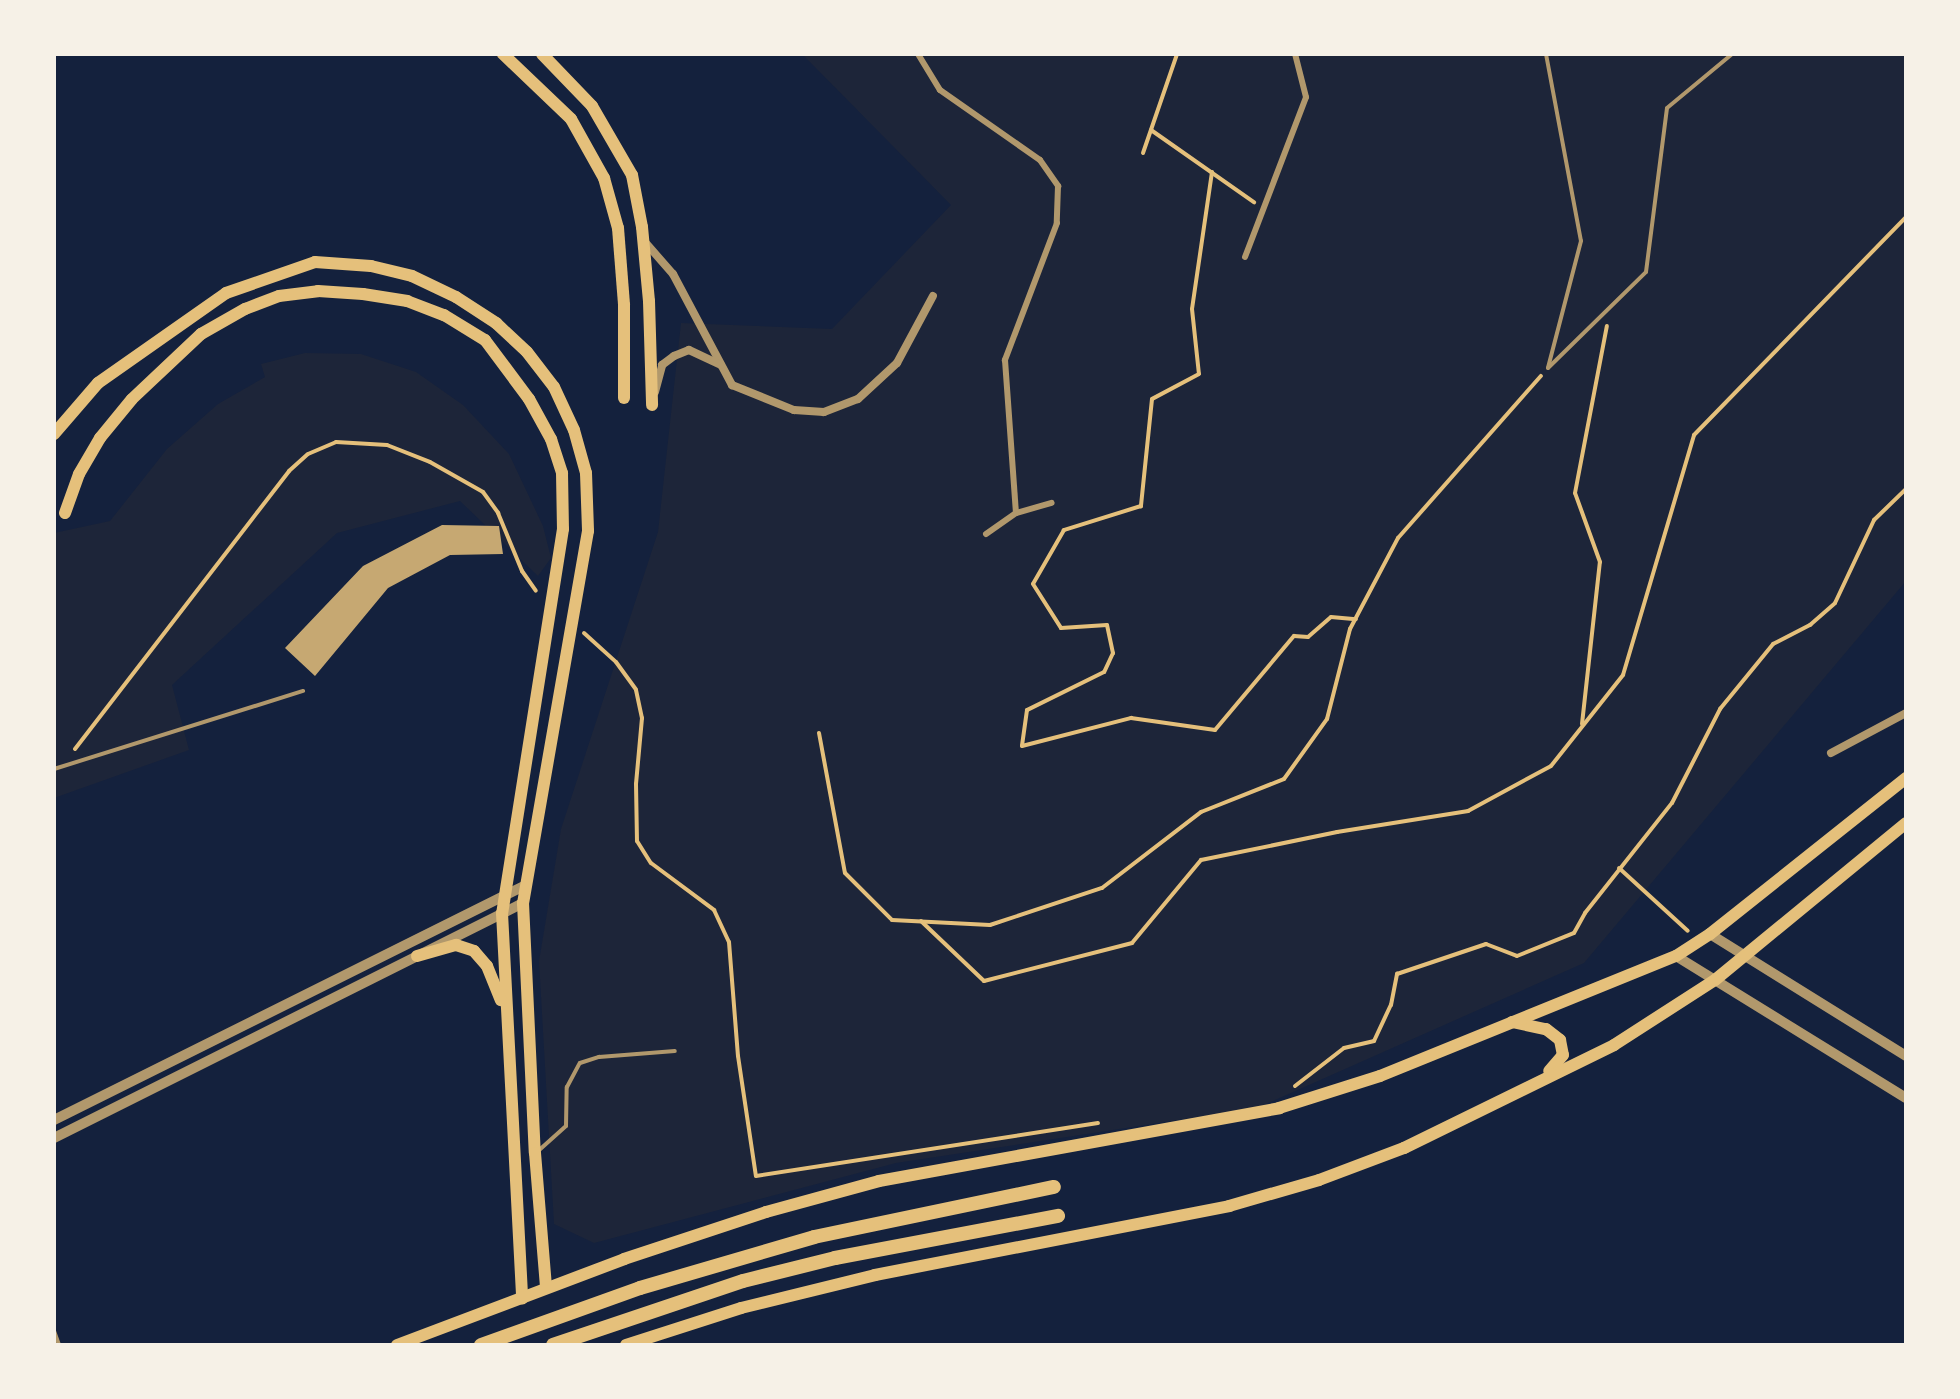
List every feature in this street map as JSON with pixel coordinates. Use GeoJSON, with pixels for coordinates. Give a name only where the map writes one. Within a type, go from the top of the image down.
{"type":"FeatureCollection","features":[{"type":"Feature","properties":{"kind":"main road"},"geometry":{"type":"LineString","coordinates":[[503,54],[571,119],[604,178],[618,228],[624,305],[624,398]]}},
{"type":"Feature","properties":{"kind":"main road"},"geometry":{"type":"LineString","coordinates":[[542,54],[592,106],[632,175],[643,240],[652,405]]}},
{"type":"Feature","properties":{"kind":"main road"},"geometry":{"type":"LineString","coordinates":[[54,434],[98,383],[226,293],[315,262],[371,266],[412,276],[456,297],[496,323],[527,352],[554,387],[574,430],[586,473],[588,531],[523,903],[535,1153],[546,1288]]}},
{"type":"Feature","properties":{"kind":"main road"},"geometry":{"type":"LineString","coordinates":[[65,513],[79,474],[100,438],[132,399],[201,334],[245,309],[279,296],[318,291],[363,294],[407,301],[444,315],[485,340],[529,399],[551,439],[562,473],[563,529],[502,913],[522,1298]]}},
{"type":"Feature","properties":{"kind":"main road"},"geometry":{"type":"LineString","coordinates":[[397,1345],[546,1288],[766,1212],[879,1181],[985,1159],[1217,1120],[1332,1094],[1676,956],[1710,934],[1906,778]]}},
{"type":"Feature","properties":{"kind":"main road"},"geometry":{"type":"LineString","coordinates":[[626,1345],[741,1308],[875,1275],[1099,1234],[1229,1206],[1319,1180],[1404,1148],[1614,1045],[1715,980],[1906,823]]}},
{"type":"Feature","properties":{"kind":"main road"},"geometry":{"type":"LineString","coordinates":[[417,956],[456,945],[474,951],[497,985],[506,1026]]}},
{"type":"Feature","properties":{"kind":"main road"},"geometry":{"type":"LineString","coordinates":[[1509,1022],[1546,1029],[1560,1040],[1563,1055],[1541,1079]]}},
{"type":"Feature","properties":{"kind":"main road"},"geometry":{"type":"LineString","coordinates":[[481,1345],[640,1288],[814,1237],[1054,1187]]}},
{"type":"Feature","properties":{"kind":"main road"},"geometry":{"type":"LineString","coordinates":[[553,1345],[646,1311],[773,1273],[835,1258],[1058,1216]]}},
{"type":"Feature","properties":{"kind":"street"},"geometry":{"type":"LineString","coordinates":[[918,54],[940,90],[1040,160],[1058,186],[1057,223],[1005,360],[1016,513]]}},
{"type":"Feature","properties":{"kind":"street"},"geometry":{"type":"LineString","coordinates":[[1245,257],[1306,97],[1295,54]]}},
{"type":"Feature","properties":{"kind":"street"},"geometry":{"type":"LineString","coordinates":[[643,240],[673,274],[732,385],[794,410],[824,412],[858,399],[897,363],[933,296]]}},
{"type":"Feature","properties":{"kind":"street"},"geometry":{"type":"LineString","coordinates":[[652,405],[662,365],[674,356],[689,350],[721,365]]}},
{"type":"Feature","properties":{"kind":"street"},"geometry":{"type":"LineString","coordinates":[[986,534],[1016,513],[1052,503]]}},
{"type":"Feature","properties":{"kind":"street"},"geometry":{"type":"LineString","coordinates":[[1831,753],[1906,713]]}},
{"type":"Feature","properties":{"kind":"street"},"geometry":{"type":"LineString","coordinates":[[54,1120],[524,886]]}},
{"type":"Feature","properties":{"kind":"street"},"geometry":{"type":"LineString","coordinates":[[54,1138],[523,903]]}},
{"type":"Feature","properties":{"kind":"street"},"geometry":{"type":"LineString","coordinates":[[1710,934],[1906,1056]]}},
{"type":"Feature","properties":{"kind":"street"},"geometry":{"type":"LineString","coordinates":[[1676,956],[1906,1098]]}},
{"type":"Feature","properties":{"kind":"lane"},"geometry":{"type":"LineString","coordinates":[[1546,54],[1581,241],[1548,368]]}},
{"type":"Feature","properties":{"kind":"lane"},"geometry":{"type":"LineString","coordinates":[[1548,368],[1646,272],[1667,108],[1732,54]]}},
{"type":"Feature","properties":{"kind":"lane"},"geometry":{"type":"LineString","coordinates":[[54,769],[64,763],[303,691]]}},
{"type":"Feature","properties":{"kind":"lane"},"geometry":{"type":"LineString","coordinates":[[535,1153],[566,1126],[567,1087],[580,1063],[599,1057],[675,1051]]}},
{"type":"Feature","properties":{"kind":"lane"},"geometry":{"type":"LineString","coordinates":[[54,1331],[59,1345]]}},
{"type":"Feature","properties":{"kind":"path"},"geometry":{"type":"LineString","coordinates":[[1143,153],[1177,54]]}},
{"type":"Feature","properties":{"kind":"path"},"geometry":{"type":"LineString","coordinates":[[1151,130],[1264,209]]}},
{"type":"Feature","properties":{"kind":"path"},"geometry":{"type":"LineString","coordinates":[[1212,172],[1192,309],[1199,374],[1152,399],[1141,506],[1064,530],[1033,584],[1061,628],[1107,625],[1113,653],[1104,672],[1027,710],[1022,746],[1131,718],[1215,730],[1294,636],[1308,637],[1331,617],[1356,619]]}},
{"type":"Feature","properties":{"kind":"path"},"geometry":{"type":"LineString","coordinates":[[921,921],[984,981],[1132,943],[1201,860],[1337,832],[1468,811],[1551,766],[1623,675],[1694,435],[1906,217]]}},
{"type":"Feature","properties":{"kind":"path"},"geometry":{"type":"LineString","coordinates":[[1582,727],[1600,562],[1575,493],[1610,307]]}},
{"type":"Feature","properties":{"kind":"path"},"geometry":{"type":"LineString","coordinates":[[819,733],[845,873],[892,920],[990,925],[1102,888],[1201,812],[1284,779],[1327,719],[1356,619],[1398,538],[1548,368]]}},
{"type":"Feature","properties":{"kind":"path"},"geometry":{"type":"LineString","coordinates":[[64,763],[289,471],[308,454],[336,442],[364,442],[387,445],[430,462]]}},
{"type":"Feature","properties":{"kind":"path"},"geometry":{"type":"LineString","coordinates":[[1291,1089],[1344,1048],[1374,1041],[1391,1005],[1397,974],[1486,944],[1517,956],[1547,947],[1574,933],[1585,913],[1672,803],[1720,709],[1773,644],[1810,625],[1835,603],[1874,520],[1906,489]]}},
{"type":"Feature","properties":{"kind":"path"},"geometry":{"type":"LineString","coordinates":[[640,762],[636,784],[637,841],[651,863],[714,910],[729,942],[738,1056],[756,1176],[1102,1122]]}},
{"type":"Feature","properties":{"kind":"path"},"geometry":{"type":"LineString","coordinates":[[1619,868],[1678,919],[1698,942]]}},
{"type":"Feature","properties":{"kind":"shaded area"},"geometry":{"type":"Polygon","coordinates":[[[802,54],[1906,54],[1906,581],[1584,963],[1257,1108],[896,1163],[594,1243],[554,1224],[539,961],[561,829],[658,532],[681,323],[832,329],[951,205],[802,54]]]}},
{"type":"Feature","properties":{"kind":"shaded area"},"geometry":{"type":"Polygon","coordinates":[[[305,353],[361,354],[416,372],[463,405],[509,454],[543,526],[551,558],[538,576],[460,501],[337,533],[172,685],[189,750],[54,798],[54,533],[110,521],[167,449],[218,404],[265,377],[261,364],[305,353]]]}},
{"type":"Feature","properties":{"kind":"building"},"geometry":{"type":"Polygon","coordinates":[[[442,525],[499,526],[503,554],[450,555],[388,588],[315,676],[285,648],[363,566],[442,525]]]}}]}
